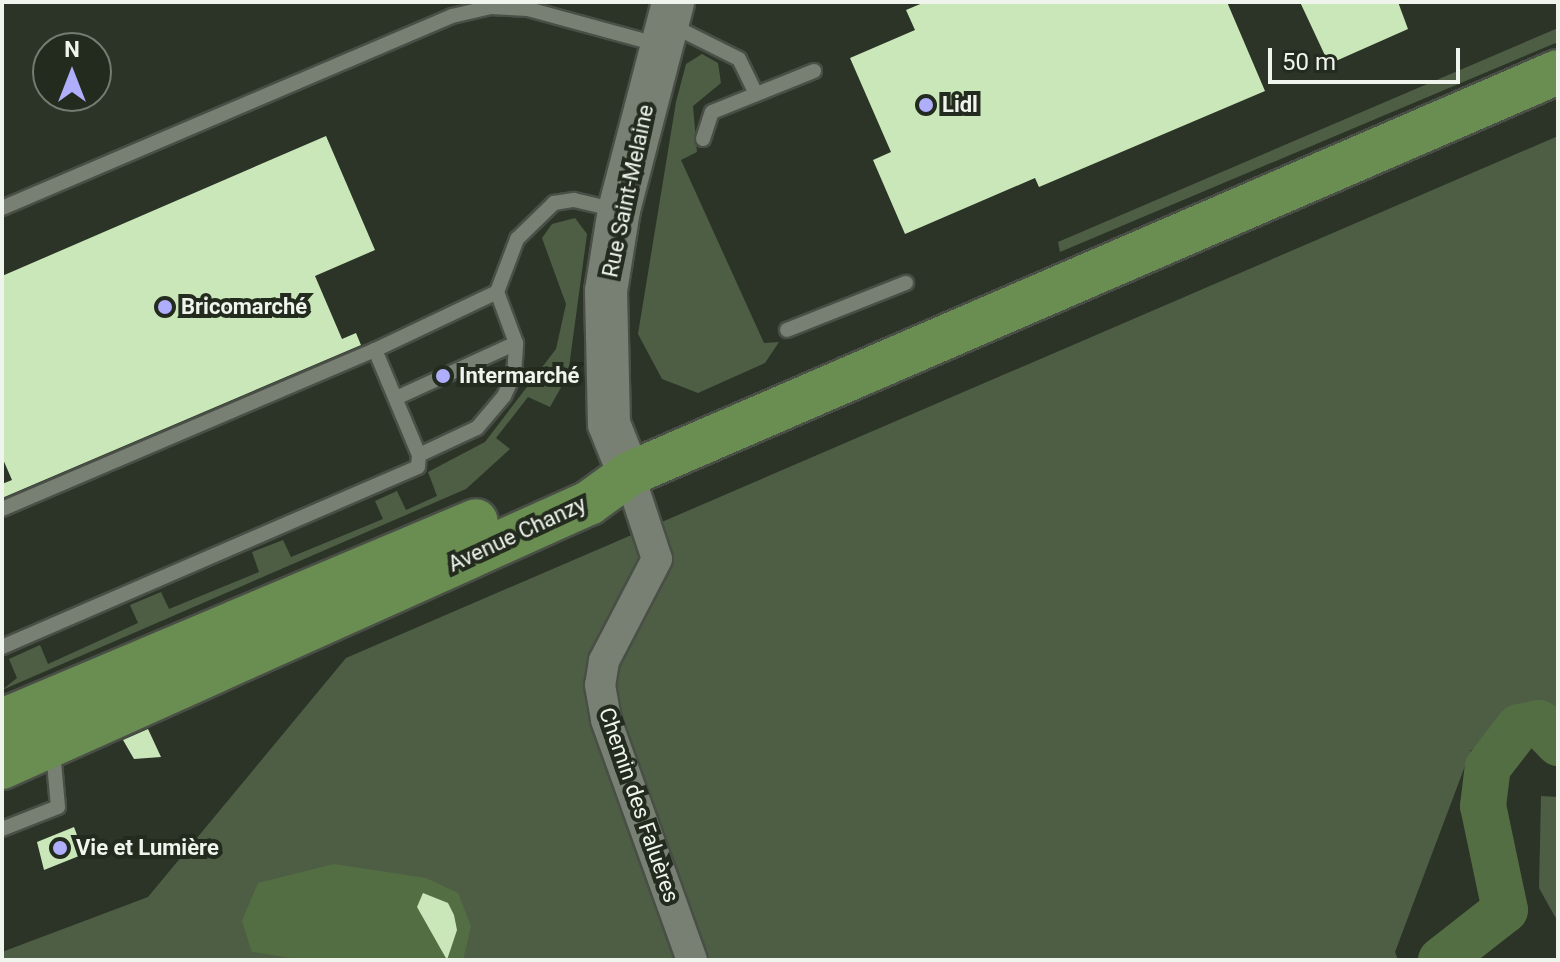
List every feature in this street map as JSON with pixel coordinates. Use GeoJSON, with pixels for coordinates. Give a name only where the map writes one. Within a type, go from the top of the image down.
{"type":"FeatureCollection","features":[{"type":"Feature","properties":{"kind":"main road","name":"Rue Saint-Melaine"},"geometry":{"type":"LineString","coordinates":[[629,474],[609,424],[606,291],[619,210],[667,24]]}},
{"type":"Feature","properties":{"kind":"main road"},"geometry":{"type":"LineString","coordinates":[[629,474],[1558,72]]}},
{"type":"Feature","properties":{"kind":"main road","name":"Avenue Chanzy"},"geometry":{"type":"LineString","coordinates":[[2,721],[577,478],[629,474]]}},
{"type":"Feature","properties":{"kind":"main road","name":"Avenue Chanzy"},"geometry":{"type":"LineString","coordinates":[[2,767],[580,507],[629,474]]}},
{"type":"Feature","properties":{"kind":"street","name":"Chemin des Faluères"},"geometry":{"type":"LineString","coordinates":[[629,474],[657,559],[604,661],[600,685],[606,720],[692,960]]}},
{"type":"Feature","properties":{"kind":"lane"},"geometry":{"type":"LineString","coordinates":[[2,208],[452,16],[491,7],[667,24],[739,59],[756,94]]}},
{"type":"Feature","properties":{"kind":"lane"},"geometry":{"type":"LineString","coordinates":[[703,139],[712,112],[814,71]]}},
{"type":"Feature","properties":{"kind":"lane"},"geometry":{"type":"LineString","coordinates":[[419,455],[477,428],[514,375],[516,343],[497,292],[517,239],[540,212],[574,200],[619,210]]}},
{"type":"Feature","properties":{"kind":"lane"},"geometry":{"type":"LineString","coordinates":[[787,330],[906,283]]}},
{"type":"Feature","properties":{"kind":"lane"},"geometry":{"type":"LineString","coordinates":[[2,509],[375,350],[497,292]]}},
{"type":"Feature","properties":{"kind":"lane"},"geometry":{"type":"LineString","coordinates":[[396,398],[516,343]]}},
{"type":"Feature","properties":{"kind":"lane"},"geometry":{"type":"LineString","coordinates":[[2,647],[418,467],[419,455],[375,350]]}},
{"type":"Feature","properties":{"kind":"lane"},"geometry":{"type":"LineString","coordinates":[[2,829],[58,807],[52,744]]}},
{"type":"Feature","properties":{"kind":"shaded area"},"geometry":{"type":"Polygon","coordinates":[[[1558,28],[1558,42],[1060,252],[1058,242],[1558,28]]]}},
{"type":"Feature","properties":{"kind":"shaded area"},"geometry":{"type":"Polygon","coordinates":[[[702,54],[718,63],[721,83],[693,106],[697,152],[681,160],[764,343],[779,342],[765,363],[698,393],[662,379],[638,334],[676,102],[686,64],[702,54]]]}},
{"type":"Feature","properties":{"kind":"shaded area"},"geometry":{"type":"Polygon","coordinates":[[[1558,136],[1558,716],[1471,750],[1395,952],[1398,960],[2,960],[2,952],[148,897],[346,658],[1558,136]]]}},
{"type":"Feature","properties":{"kind":"shaded area"},"geometry":{"type":"Polygon","coordinates":[[[575,218],[587,234],[568,375],[550,407],[528,397],[496,438],[510,449],[466,489],[2,690],[17,678],[9,659],[40,645],[48,664],[138,623],[130,605],[161,592],[169,609],[259,572],[252,552],[283,540],[291,557],[383,519],[375,501],[397,491],[406,510],[437,496],[428,472],[485,442],[556,349],[566,304],[542,238],[552,224],[575,218]]]}},
{"type":"Feature","properties":{"kind":"shaded area"},"geometry":{"type":"Polygon","coordinates":[[[1541,796],[1558,797],[1558,922],[1539,888],[1541,796]]]}},
{"type":"Feature","properties":{"kind":"shaded area"},"geometry":{"type":"Polygon","coordinates":[[[334,864],[426,878],[458,893],[471,926],[463,960],[305,960],[252,952],[242,921],[258,883],[334,864]]]}},
{"type":"Feature","properties":{"kind":"building"},"geometry":{"type":"Polygon","coordinates":[[[925,2],[1227,2],[1265,91],[1039,187],[1035,178],[905,234],[873,160],[891,152],[850,58],[915,30],[906,10],[925,2]]]}},
{"type":"Feature","properties":{"kind":"building"},"geometry":{"type":"Polygon","coordinates":[[[1300,2],[1398,2],[1408,29],[1329,64],[1300,2]]]}},
{"type":"Feature","properties":{"kind":"building","name":"Bricomarché"},"geometry":{"type":"Polygon","coordinates":[[[326,136],[375,250],[315,276],[342,339],[356,333],[361,345],[2,498],[2,484],[12,480],[2,457],[2,276],[326,136]]]}},
{"type":"Feature","properties":{"kind":"building"},"geometry":{"type":"Polygon","coordinates":[[[148,729],[161,757],[134,759],[123,740],[148,729]]]}},
{"type":"Feature","properties":{"kind":"building","name":"Vie et Lumière"},"geometry":{"type":"Polygon","coordinates":[[[74,827],[84,854],[44,870],[37,842],[74,827]]]}},
{"type":"Feature","properties":{"kind":"building"},"geometry":{"type":"Polygon","coordinates":[[[423,893],[448,903],[454,915],[457,930],[447,960],[417,907],[423,893]]]}},
{"type":"Feature","properties":{"kind":"waterway"},"geometry":{"type":"LineString","coordinates":[[1441,960],[1505,910],[1483,806],[1488,767],[1519,727],[1539,723],[1558,743]]}},
{"type":"Feature","properties":{"kind":"place","name":"Lidl"},"geometry":{"type":"Point","coordinates":[926,105]}},
{"type":"Feature","properties":{"kind":"place","name":"Bricomarché"},"geometry":{"type":"Point","coordinates":[165,307]}},
{"type":"Feature","properties":{"kind":"place","name":"Intermarché"},"geometry":{"type":"Point","coordinates":[443,376]}},
{"type":"Feature","properties":{"kind":"place","name":"Vie et Lumière"},"geometry":{"type":"Point","coordinates":[60,848]}}]}
